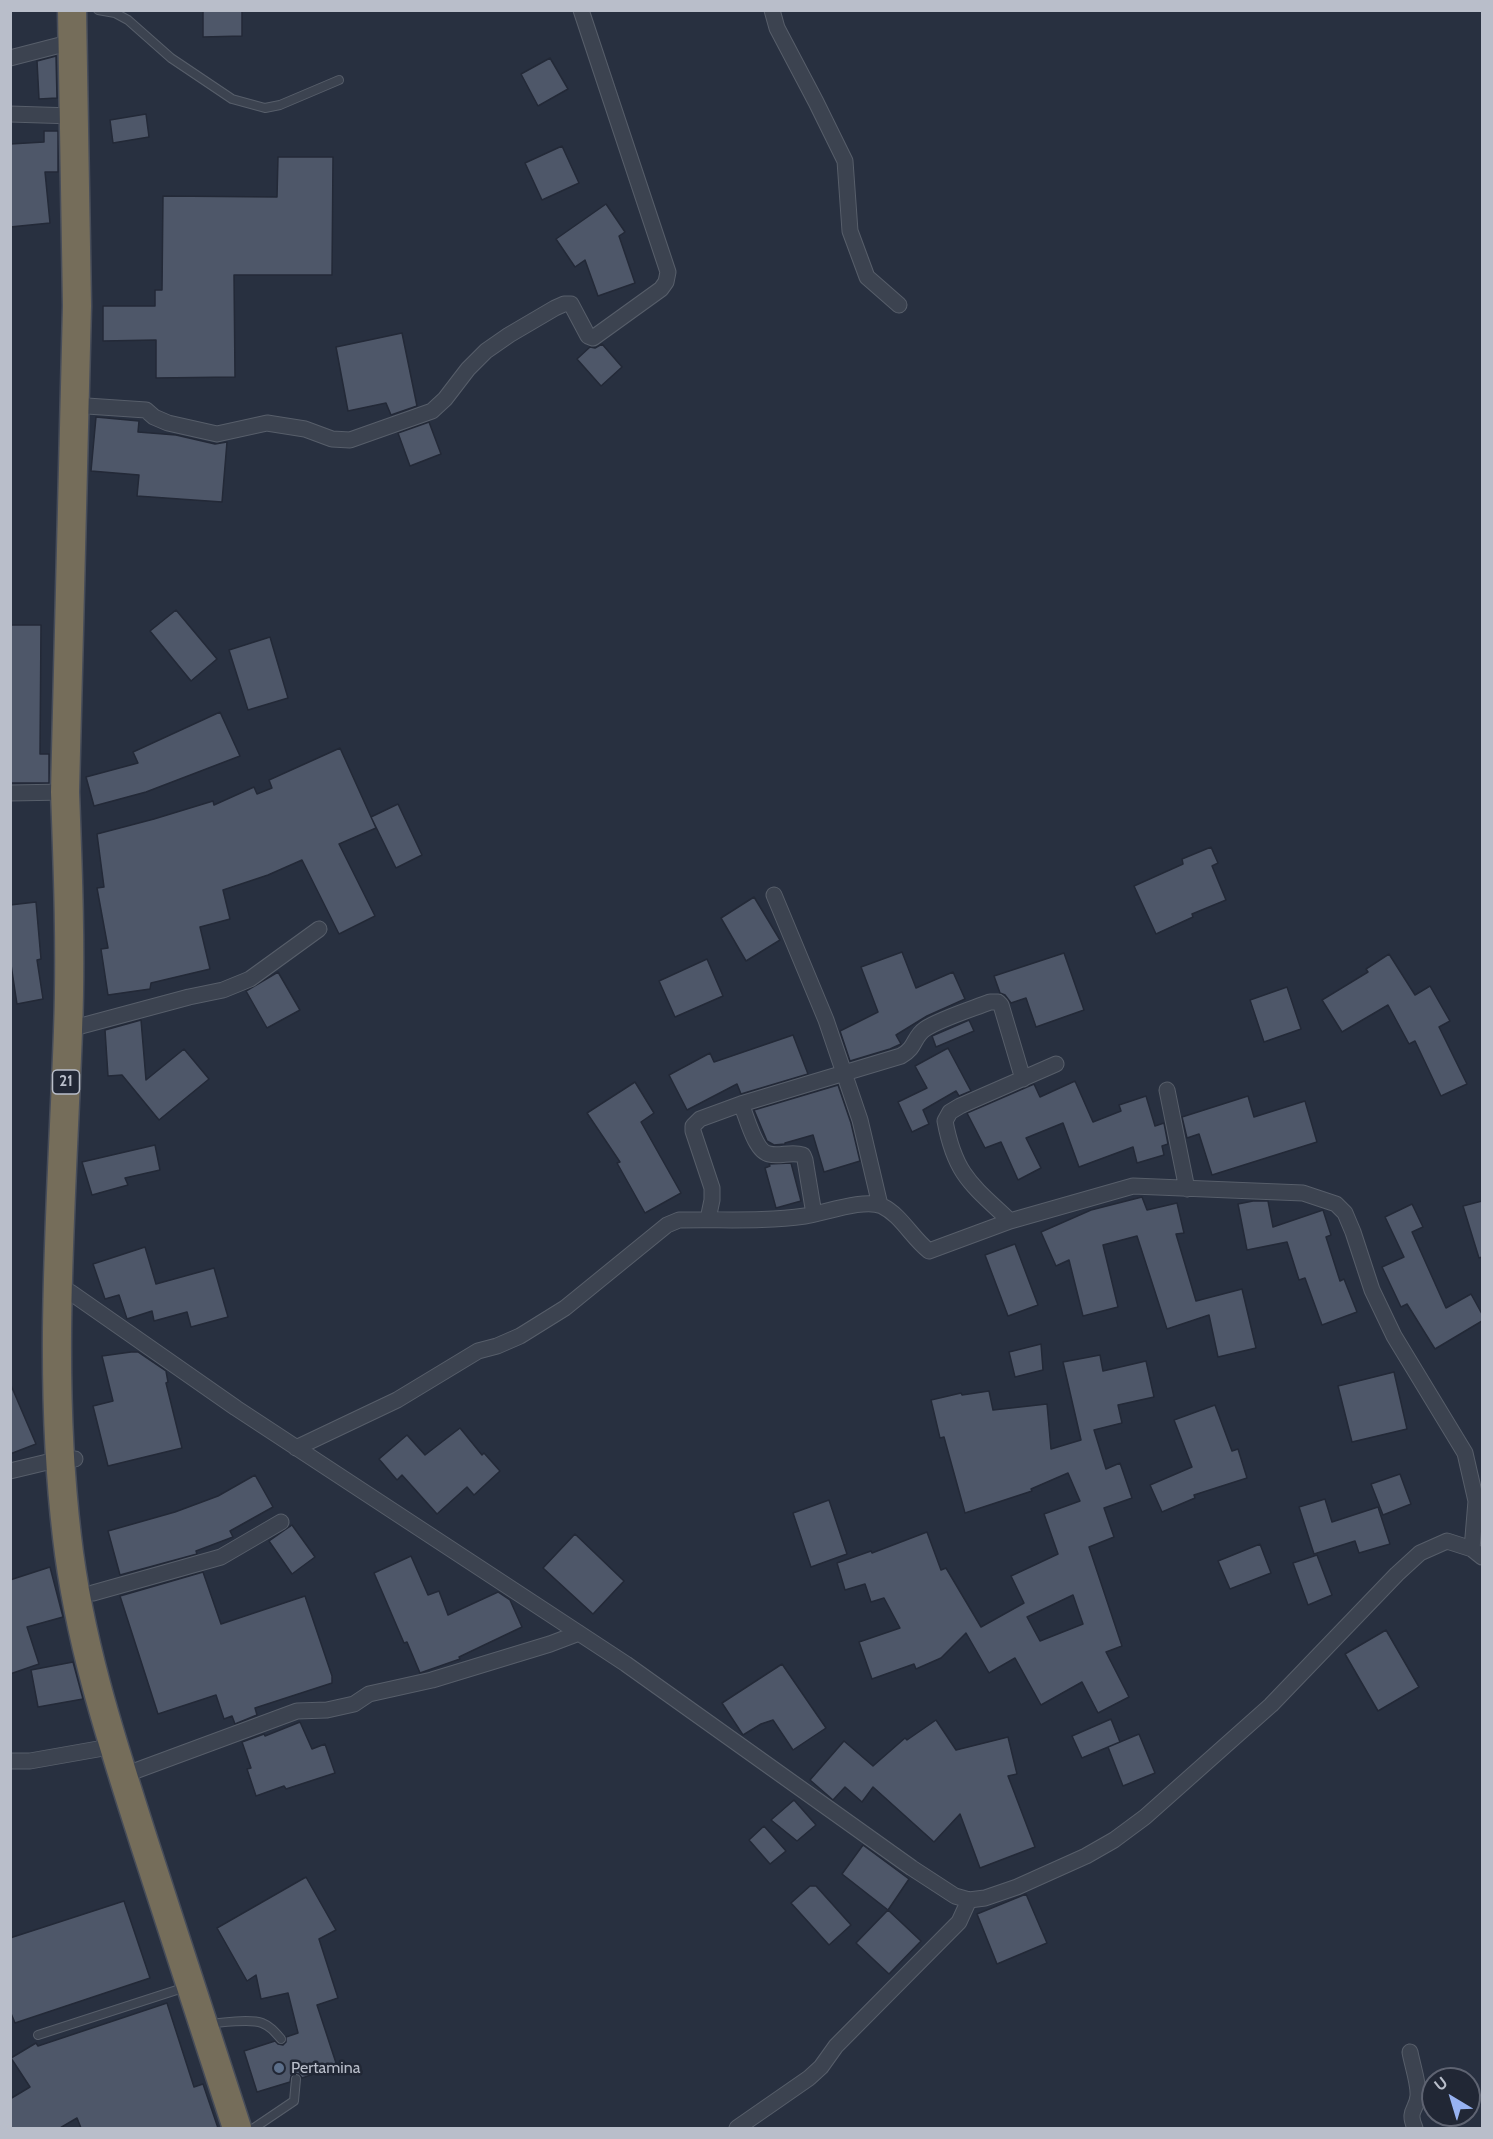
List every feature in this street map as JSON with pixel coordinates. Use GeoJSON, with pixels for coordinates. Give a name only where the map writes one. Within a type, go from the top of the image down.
{"type":"FeatureCollection","features":[{"type":"Feature","properties":{"kind":"highway","name":"21"},"geometry":{"type":"LineString","coordinates":[[64,1289],[81,1026],[85,858],[80,406],[82,43],[72,10]]}},
{"type":"Feature","properties":{"kind":"highway","name":"21"},"geometry":{"type":"LineString","coordinates":[[92,10],[82,43],[73,116],[80,406],[65,792],[68,1026],[64,1289],[69,1369],[67,1537],[88,1655],[190,1986],[210,2025],[252,2128]]}},
{"type":"Feature","properties":{"kind":"highway","name":"21"},"geometry":{"type":"LineString","coordinates":[[68,1459],[93,1593],[135,1771],[210,2025],[237,2128]]}},
{"type":"Feature","properties":{"kind":"street"},"geometry":{"type":"LineString","coordinates":[[80,406],[146,410],[154,417],[168,423],[217,434],[267,423],[305,429],[332,439],[350,440],[432,411],[486,351],[555,308],[571,304],[588,336],[593,338],[661,289],[666,282],[668,272],[581,10]]}},
{"type":"Feature","properties":{"kind":"street"},"geometry":{"type":"LineString","coordinates":[[772,10],[777,28],[845,162],[850,231],[867,277],[899,305]]}},
{"type":"Feature","properties":{"kind":"street"},"geometry":{"type":"LineString","coordinates":[[10,58],[82,43]]}},
{"type":"Feature","properties":{"kind":"street"},"geometry":{"type":"LineString","coordinates":[[10,114],[73,116]]}},
{"type":"Feature","properties":{"kind":"street"},"geometry":{"type":"LineString","coordinates":[[10,794],[65,792]]}},
{"type":"Feature","properties":{"kind":"street"},"geometry":{"type":"LineString","coordinates":[[774,895],[826,1020],[860,1120],[880,1205]]}},
{"type":"Feature","properties":{"kind":"street"},"geometry":{"type":"LineString","coordinates":[[81,1026],[223,990],[250,979],[319,929]]}},
{"type":"Feature","properties":{"kind":"street"},"geometry":{"type":"LineString","coordinates":[[708,1219],[712,1188],[693,1131],[693,1126],[700,1119],[741,1104],[901,1056],[912,1048],[917,1037],[925,1028],[995,1002],[1001,1005],[1023,1079]]}},
{"type":"Feature","properties":{"kind":"street"},"geometry":{"type":"LineString","coordinates":[[1010,1221],[968,1181],[959,1168],[949,1143],[945,1121],[950,1112],[960,1106],[1056,1064]]}},
{"type":"Feature","properties":{"kind":"street"},"geometry":{"type":"LineString","coordinates":[[1167,1090],[1187,1189]]}},
{"type":"Feature","properties":{"kind":"street"},"geometry":{"type":"LineString","coordinates":[[741,1104],[762,1152],[769,1155],[796,1152],[803,1155],[806,1161],[814,1214]]}},
{"type":"Feature","properties":{"kind":"street"},"geometry":{"type":"LineString","coordinates":[[64,1289],[296,1448],[635,1670],[912,1868],[955,1896],[969,1900],[985,1898],[1017,1887],[1086,1856],[1114,1840],[1145,1817],[1271,1705],[1420,1553],[1447,1541],[1477,1553],[1476,1501],[1465,1453],[1394,1336],[1372,1290],[1345,1213],[1336,1204],[1303,1193],[1133,1186],[1010,1221],[928,1251],[892,1212],[880,1205],[864,1204],[804,1216],[679,1220],[668,1225],[566,1308],[520,1336],[478,1352],[397,1400],[296,1448]]}},
{"type":"Feature","properties":{"kind":"street"},"geometry":{"type":"LineString","coordinates":[[10,1471],[68,1459]]}},
{"type":"Feature","properties":{"kind":"street"},"geometry":{"type":"LineString","coordinates":[[93,1593],[221,1557],[280,1522]]}},
{"type":"Feature","properties":{"kind":"street"},"geometry":{"type":"LineString","coordinates":[[135,1771],[297,1711],[327,1710],[354,1704],[369,1694],[432,1680],[579,1633]]}},
{"type":"Feature","properties":{"kind":"street"},"geometry":{"type":"LineString","coordinates":[[10,1761],[30,1761],[115,1746]]}},
{"type":"Feature","properties":{"kind":"street"},"geometry":{"type":"LineString","coordinates":[[737,2128],[809,2078],[821,2067],[836,2046],[959,1922],[969,1900]]}},
{"type":"Feature","properties":{"kind":"street"},"geometry":{"type":"LineString","coordinates":[[1410,2052],[1418,2097],[1412,2109],[1415,2128]]}},
{"type":"Feature","properties":{"kind":"lane"},"geometry":{"type":"LineString","coordinates":[[98,10],[115,13],[128,20],[171,58],[232,99],[265,108],[280,105],[339,80]]}},
{"type":"Feature","properties":{"kind":"lane"},"geometry":{"type":"LineString","coordinates":[[38,2035],[190,1986]]}},
{"type":"Feature","properties":{"kind":"lane"},"geometry":{"type":"LineString","coordinates":[[210,2025],[261,2022],[272,2028],[281,2039]]}},
{"type":"Feature","properties":{"kind":"lane"},"geometry":{"type":"LineString","coordinates":[[252,2128],[294,2101],[296,2079]]}},
{"type":"Feature","properties":{"kind":"building"},"geometry":{"type":"Polygon","coordinates":[[[203,10],[242,10],[242,36],[203,37],[203,10]]]}},
{"type":"Feature","properties":{"kind":"building"},"geometry":{"type":"Polygon","coordinates":[[[56,56],[57,98],[39,99],[37,61],[56,56]]]}},
{"type":"Feature","properties":{"kind":"building"},"geometry":{"type":"Polygon","coordinates":[[[550,58],[568,89],[538,106],[521,74],[550,58]]]}},
{"type":"Feature","properties":{"kind":"building"},"geometry":{"type":"Polygon","coordinates":[[[146,114],[149,137],[113,143],[110,120],[146,114]]]}},
{"type":"Feature","properties":{"kind":"building"},"geometry":{"type":"Polygon","coordinates":[[[44,131],[58,131],[58,172],[45,172],[50,223],[10,227],[10,144],[44,142],[44,131]]]}},
{"type":"Feature","properties":{"kind":"building"},"geometry":{"type":"Polygon","coordinates":[[[562,146],[579,183],[542,200],[525,163],[562,146]]]}},
{"type":"Feature","properties":{"kind":"building"},"geometry":{"type":"Polygon","coordinates":[[[278,157],[333,157],[332,275],[234,275],[235,377],[156,378],[156,340],[103,341],[103,306],[155,306],[155,290],[162,290],[163,196],[277,197],[278,157]]]}},
{"type":"Feature","properties":{"kind":"building"},"geometry":{"type":"Polygon","coordinates":[[[606,204],[625,232],[619,236],[635,283],[598,296],[585,260],[575,267],[556,239],[606,204]]]}},
{"type":"Feature","properties":{"kind":"building"},"geometry":{"type":"Polygon","coordinates":[[[402,333],[417,406],[391,415],[386,403],[348,411],[336,347],[402,333]]]}},
{"type":"Feature","properties":{"kind":"building"},"geometry":{"type":"Polygon","coordinates":[[[602,344],[622,367],[601,386],[577,359],[590,347],[595,348],[602,344]]]}},
{"type":"Feature","properties":{"kind":"building"},"geometry":{"type":"Polygon","coordinates":[[[96,417],[139,421],[138,432],[176,435],[215,444],[227,442],[222,502],[137,496],[139,475],[91,471],[96,417]]]}},
{"type":"Feature","properties":{"kind":"building"},"geometry":{"type":"Polygon","coordinates":[[[429,422],[441,454],[410,466],[398,433],[429,422]]]}},
{"type":"Feature","properties":{"kind":"building"},"geometry":{"type":"Polygon","coordinates":[[[176,610],[217,659],[191,681],[150,631],[176,610]]]}},
{"type":"Feature","properties":{"kind":"building"},"geometry":{"type":"Polygon","coordinates":[[[10,625],[41,625],[40,754],[49,754],[49,783],[10,783],[10,625]]]}},
{"type":"Feature","properties":{"kind":"building"},"geometry":{"type":"Polygon","coordinates":[[[270,637],[288,698],[248,710],[229,650],[270,637]]]}},
{"type":"Feature","properties":{"kind":"building"},"geometry":{"type":"Polygon","coordinates":[[[220,712],[240,756],[146,792],[94,806],[86,777],[138,763],[133,752],[220,712]]]}},
{"type":"Feature","properties":{"kind":"building"},"geometry":{"type":"Polygon","coordinates":[[[340,748],[376,828],[339,844],[375,916],[339,934],[302,860],[268,875],[223,890],[230,919],[200,927],[210,969],[151,983],[150,989],[108,995],[101,949],[108,948],[97,888],[104,887],[97,834],[213,801],[214,805],[254,787],[257,794],[272,788],[269,780],[340,748]]]}},
{"type":"Feature","properties":{"kind":"building"},"geometry":{"type":"Polygon","coordinates":[[[398,804],[422,855],[396,868],[371,817],[398,804]]]}},
{"type":"Feature","properties":{"kind":"building"},"geometry":{"type":"Polygon","coordinates":[[[1211,847],[1218,863],[1212,866],[1226,900],[1192,914],[1193,917],[1156,934],[1134,886],[1183,864],[1182,859],[1211,847]]]}},
{"type":"Feature","properties":{"kind":"building"},"geometry":{"type":"Polygon","coordinates":[[[754,897],[780,940],[746,961],[721,918],[754,897]]]}},
{"type":"Feature","properties":{"kind":"building"},"geometry":{"type":"Polygon","coordinates":[[[36,902],[41,959],[37,960],[43,999],[17,1004],[10,958],[10,905],[36,902]]]}},
{"type":"Feature","properties":{"kind":"building"},"geometry":{"type":"Polygon","coordinates":[[[902,952],[916,988],[953,972],[965,999],[927,1016],[896,1035],[901,1044],[850,1061],[840,1031],[878,1012],[861,967],[902,952]]]}},
{"type":"Feature","properties":{"kind":"building"},"geometry":{"type":"Polygon","coordinates":[[[1064,953],[1084,1010],[1036,1027],[1026,998],[1011,1003],[1005,995],[1000,993],[994,976],[1064,953]]]}},
{"type":"Feature","properties":{"kind":"building"},"geometry":{"type":"Polygon","coordinates":[[[1389,954],[1415,995],[1430,986],[1450,1021],[1439,1027],[1467,1084],[1441,1096],[1415,1041],[1409,1044],[1388,1005],[1342,1032],[1322,1000],[1368,972],[1366,969],[1389,954]]]}},
{"type":"Feature","properties":{"kind":"building"},"geometry":{"type":"Polygon","coordinates":[[[707,959],[723,996],[675,1017],[659,981],[707,959]]]}},
{"type":"Feature","properties":{"kind":"building"},"geometry":{"type":"Polygon","coordinates":[[[278,972],[300,1010],[267,1028],[246,991],[278,972]]]}},
{"type":"Feature","properties":{"kind":"building"},"geometry":{"type":"Polygon","coordinates":[[[1287,987],[1301,1029],[1264,1042],[1250,1000],[1287,987]]]}},
{"type":"Feature","properties":{"kind":"building"},"geometry":{"type":"Polygon","coordinates":[[[141,1020],[146,1080],[184,1049],[209,1079],[159,1120],[122,1075],[108,1076],[105,1030],[141,1020]]]}},
{"type":"Feature","properties":{"kind":"building"},"geometry":{"type":"Polygon","coordinates":[[[969,1020],[974,1031],[936,1047],[932,1036],[969,1020]]]}},
{"type":"Feature","properties":{"kind":"building"},"geometry":{"type":"Polygon","coordinates":[[[793,1035],[808,1074],[741,1094],[737,1084],[687,1110],[669,1075],[710,1053],[714,1062],[793,1035]]]}},
{"type":"Feature","properties":{"kind":"building"},"geometry":{"type":"Polygon","coordinates":[[[948,1048],[971,1091],[959,1096],[956,1091],[923,1110],[929,1124],[912,1132],[898,1102],[927,1088],[915,1066],[948,1048]]]}},
{"type":"Feature","properties":{"kind":"building"},"geometry":{"type":"Polygon","coordinates":[[[1075,1081],[1093,1122],[1121,1111],[1119,1105],[1146,1096],[1155,1126],[1164,1123],[1168,1144],[1162,1146],[1164,1155],[1137,1163],[1133,1147],[1079,1167],[1063,1123],[1026,1138],[1041,1168],[1018,1180],[1001,1142],[985,1148],[967,1113],[1034,1084],[1040,1097],[1075,1081]]]}},
{"type":"Feature","properties":{"kind":"building"},"geometry":{"type":"Polygon","coordinates":[[[635,1082],[654,1113],[641,1122],[681,1193],[645,1213],[617,1163],[620,1162],[587,1113],[635,1082]]]}},
{"type":"Feature","properties":{"kind":"building"},"geometry":{"type":"Polygon","coordinates":[[[838,1085],[851,1123],[860,1161],[824,1172],[813,1135],[785,1144],[774,1145],[767,1141],[754,1110],[838,1085]]]}},
{"type":"Feature","properties":{"kind":"building"},"geometry":{"type":"Polygon","coordinates":[[[1248,1096],[1254,1117],[1305,1101],[1317,1142],[1212,1175],[1199,1134],[1187,1138],[1182,1117],[1248,1096]]]}},
{"type":"Feature","properties":{"kind":"building"},"geometry":{"type":"Polygon","coordinates":[[[155,1145],[160,1170],[125,1178],[128,1185],[92,1195],[82,1162],[155,1145]]]}},
{"type":"Feature","properties":{"kind":"building"},"geometry":{"type":"Polygon","coordinates":[[[791,1163],[801,1201],[776,1208],[765,1168],[770,1166],[769,1164],[791,1163]]]}},
{"type":"Feature","properties":{"kind":"building"},"geometry":{"type":"Polygon","coordinates":[[[1142,1197],[1147,1210],[1177,1203],[1184,1233],[1176,1234],[1196,1301],[1242,1289],[1256,1348],[1218,1357],[1209,1315],[1167,1329],[1137,1236],[1103,1245],[1118,1307],[1083,1316],[1069,1260],[1056,1266],[1041,1232],[1091,1210],[1142,1197]]]}},
{"type":"Feature","properties":{"kind":"building"},"geometry":{"type":"Polygon","coordinates":[[[1268,1201],[1273,1227],[1323,1210],[1331,1235],[1326,1237],[1340,1281],[1344,1279],[1357,1312],[1322,1325],[1305,1278],[1299,1280],[1287,1242],[1247,1250],[1238,1204],[1268,1201]]]}},
{"type":"Feature","properties":{"kind":"building"},"geometry":{"type":"Polygon","coordinates":[[[1482,1201],[1482,1257],[1479,1258],[1463,1206],[1482,1201]]]}},
{"type":"Feature","properties":{"kind":"building"},"geometry":{"type":"Polygon","coordinates":[[[1412,1204],[1423,1227],[1412,1232],[1446,1308],[1471,1294],[1482,1314],[1482,1321],[1435,1349],[1407,1304],[1401,1307],[1382,1267],[1404,1257],[1385,1217],[1412,1204]]]}},
{"type":"Feature","properties":{"kind":"building"},"geometry":{"type":"Polygon","coordinates":[[[1015,1244],[1038,1305],[1008,1316],[985,1255],[1015,1244]]]}},
{"type":"Feature","properties":{"kind":"building"},"geometry":{"type":"Polygon","coordinates":[[[145,1247],[156,1284],[214,1268],[228,1317],[191,1327],[187,1312],[154,1321],[152,1311],[127,1319],[119,1295],[105,1299],[93,1264],[145,1247]]]}},
{"type":"Feature","properties":{"kind":"building"},"geometry":{"type":"Polygon","coordinates":[[[1041,1344],[1043,1370],[1015,1377],[1009,1352],[1041,1344]]]}},
{"type":"Feature","properties":{"kind":"building"},"geometry":{"type":"Polygon","coordinates":[[[138,1352],[166,1371],[168,1382],[166,1383],[182,1448],[108,1466],[93,1406],[113,1401],[102,1356],[138,1352]]]}},
{"type":"Feature","properties":{"kind":"building"},"geometry":{"type":"Polygon","coordinates":[[[1100,1355],[1103,1371],[1146,1361],[1154,1397],[1118,1405],[1122,1423],[1094,1430],[1106,1469],[1120,1463],[1132,1498],[1104,1508],[1114,1537],[1089,1547],[1122,1646],[1106,1652],[1129,1697],[1098,1713],[1082,1682],[1041,1705],[1015,1658],[989,1673],[966,1633],[941,1658],[916,1669],[914,1664],[872,1679],[859,1642],[900,1628],[884,1598],[871,1602],[865,1584],[845,1590],[837,1563],[871,1551],[872,1553],[927,1532],[941,1570],[946,1568],[981,1627],[1024,1603],[1011,1576],[1058,1554],[1044,1514],[1080,1501],[1068,1473],[1031,1489],[1032,1491],[965,1513],[944,1437],[940,1438],[931,1400],[961,1393],[962,1395],[989,1391],[993,1410],[1047,1404],[1051,1449],[1081,1440],[1063,1362],[1100,1355]],[[1073,1595],[1027,1617],[1040,1641],[1083,1624],[1073,1595]]]}},
{"type":"Feature","properties":{"kind":"building"},"geometry":{"type":"Polygon","coordinates":[[[1394,1372],[1407,1429],[1352,1442],[1338,1386],[1394,1372]]]}},
{"type":"Feature","properties":{"kind":"building"},"geometry":{"type":"Polygon","coordinates":[[[10,1383],[36,1444],[10,1454],[10,1383]]]}},
{"type":"Feature","properties":{"kind":"building"},"geometry":{"type":"Polygon","coordinates":[[[1215,1405],[1232,1451],[1238,1449],[1247,1478],[1194,1495],[1195,1498],[1162,1512],[1150,1485],[1192,1467],[1174,1420],[1215,1405]]]}},
{"type":"Feature","properties":{"kind":"building"},"geometry":{"type":"Polygon","coordinates":[[[460,1428],[482,1455],[484,1453],[500,1471],[474,1495],[467,1487],[437,1514],[402,1475],[397,1480],[379,1459],[407,1435],[425,1455],[460,1428]]]}},
{"type":"Feature","properties":{"kind":"building"},"geometry":{"type":"Polygon","coordinates":[[[1400,1474],[1411,1504],[1383,1515],[1371,1484],[1400,1474]]]}},
{"type":"Feature","properties":{"kind":"building"},"geometry":{"type":"Polygon","coordinates":[[[255,1475],[273,1507],[230,1531],[233,1537],[196,1551],[197,1554],[120,1575],[108,1531],[175,1512],[218,1496],[255,1475]]]}},
{"type":"Feature","properties":{"kind":"building"},"geometry":{"type":"Polygon","coordinates":[[[1325,1499],[1332,1522],[1378,1507],[1390,1544],[1359,1553],[1355,1541],[1314,1554],[1299,1507],[1325,1499]]]}},
{"type":"Feature","properties":{"kind":"building"},"geometry":{"type":"Polygon","coordinates":[[[829,1500],[847,1554],[811,1567],[793,1513],[829,1500]]]}},
{"type":"Feature","properties":{"kind":"building"},"geometry":{"type":"Polygon","coordinates":[[[292,1525],[315,1557],[292,1574],[269,1541],[292,1525]]]}},
{"type":"Feature","properties":{"kind":"building"},"geometry":{"type":"Polygon","coordinates":[[[575,1534],[624,1581],[593,1614],[543,1568],[575,1534]]]}},
{"type":"Feature","properties":{"kind":"building"},"geometry":{"type":"Polygon","coordinates":[[[1260,1544],[1271,1573],[1230,1589],[1218,1561],[1260,1544]]]}},
{"type":"Feature","properties":{"kind":"building"},"geometry":{"type":"Polygon","coordinates":[[[1317,1555],[1332,1595],[1308,1605],[1293,1563],[1317,1555]]]}},
{"type":"Feature","properties":{"kind":"building"},"geometry":{"type":"Polygon","coordinates":[[[411,1556],[428,1595],[439,1591],[448,1615],[498,1592],[510,1600],[522,1627],[459,1657],[460,1659],[420,1673],[407,1642],[404,1643],[374,1573],[411,1556]]]}},
{"type":"Feature","properties":{"kind":"building"},"geometry":{"type":"Polygon","coordinates":[[[50,1567],[63,1617],[27,1627],[39,1664],[10,1674],[10,1580],[50,1567]]]}},
{"type":"Feature","properties":{"kind":"building"},"geometry":{"type":"Polygon","coordinates":[[[203,1572],[221,1624],[305,1596],[332,1676],[332,1683],[255,1708],[257,1715],[235,1724],[232,1716],[224,1719],[216,1695],[158,1714],[120,1596],[203,1572]]]}},
{"type":"Feature","properties":{"kind":"building"},"geometry":{"type":"Polygon","coordinates":[[[1386,1630],[1419,1687],[1378,1711],[1345,1654],[1386,1630]]]}},
{"type":"Feature","properties":{"kind":"building"},"geometry":{"type":"Polygon","coordinates":[[[73,1662],[83,1699],[38,1707],[31,1670],[73,1662]]]}},
{"type":"Feature","properties":{"kind":"building"},"geometry":{"type":"Polygon","coordinates":[[[782,1664],[826,1728],[793,1750],[773,1720],[743,1735],[722,1703],[782,1664]]]}},
{"type":"Feature","properties":{"kind":"building"},"geometry":{"type":"Polygon","coordinates":[[[1111,1719],[1120,1742],[1082,1758],[1072,1736],[1111,1719]]]}},
{"type":"Feature","properties":{"kind":"building"},"geometry":{"type":"Polygon","coordinates":[[[936,1720],[956,1750],[1008,1737],[1017,1774],[1008,1776],[1035,1847],[980,1868],[960,1814],[934,1842],[873,1787],[862,1802],[845,1787],[833,1800],[810,1780],[844,1741],[873,1766],[905,1738],[907,1740],[936,1720]]]}},
{"type":"Feature","properties":{"kind":"building"},"geometry":{"type":"Polygon","coordinates":[[[300,1722],[312,1749],[325,1744],[335,1773],[256,1796],[247,1769],[251,1768],[242,1742],[264,1734],[265,1736],[300,1722]]]}},
{"type":"Feature","properties":{"kind":"building"},"geometry":{"type":"Polygon","coordinates":[[[1139,1734],[1155,1773],[1123,1786],[1108,1747],[1139,1734]]]}},
{"type":"Feature","properties":{"kind":"building"},"geometry":{"type":"Polygon","coordinates":[[[794,1800],[816,1825],[797,1841],[771,1820],[794,1800]]]}},
{"type":"Feature","properties":{"kind":"building"},"geometry":{"type":"Polygon","coordinates":[[[764,1826],[786,1851],[770,1864],[749,1840],[764,1826]]]}},
{"type":"Feature","properties":{"kind":"building"},"geometry":{"type":"Polygon","coordinates":[[[863,1845],[909,1879],[888,1910],[842,1874],[863,1845]]]}},
{"type":"Feature","properties":{"kind":"building"},"geometry":{"type":"Polygon","coordinates":[[[306,1877],[336,1930],[319,1939],[338,1998],[317,2005],[337,2066],[302,2078],[299,2074],[294,2073],[290,2082],[257,2092],[244,2051],[275,2041],[283,2045],[286,2037],[298,2033],[288,1993],[261,1999],[256,1975],[247,1981],[217,1928],[306,1877]]]}},
{"type":"Feature","properties":{"kind":"building"},"geometry":{"type":"Polygon","coordinates":[[[810,1886],[816,1886],[851,1925],[829,1945],[791,1903],[810,1886]]]}},
{"type":"Feature","properties":{"kind":"building"},"geometry":{"type":"Polygon","coordinates":[[[1026,1894],[1047,1943],[997,1964],[977,1914],[1026,1894]]]}},
{"type":"Feature","properties":{"kind":"building"},"geometry":{"type":"Polygon","coordinates":[[[124,1901],[150,1978],[15,2023],[10,2011],[10,1938],[124,1901]]]}},
{"type":"Feature","properties":{"kind":"building"},"geometry":{"type":"Polygon","coordinates":[[[888,1910],[921,1941],[889,1974],[856,1943],[888,1910]]]}},
{"type":"Feature","properties":{"kind":"building"},"geometry":{"type":"Polygon","coordinates":[[[167,2003],[194,2087],[203,2084],[218,2128],[81,2128],[77,2118],[60,2128],[10,2128],[10,2099],[30,2087],[11,2058],[36,2043],[38,2046],[167,2003]]]}},
{"type":"Feature","properties":{"kind":"place","name":"Pertamina"},"geometry":{"type":"Point","coordinates":[279,2068]}}]}
